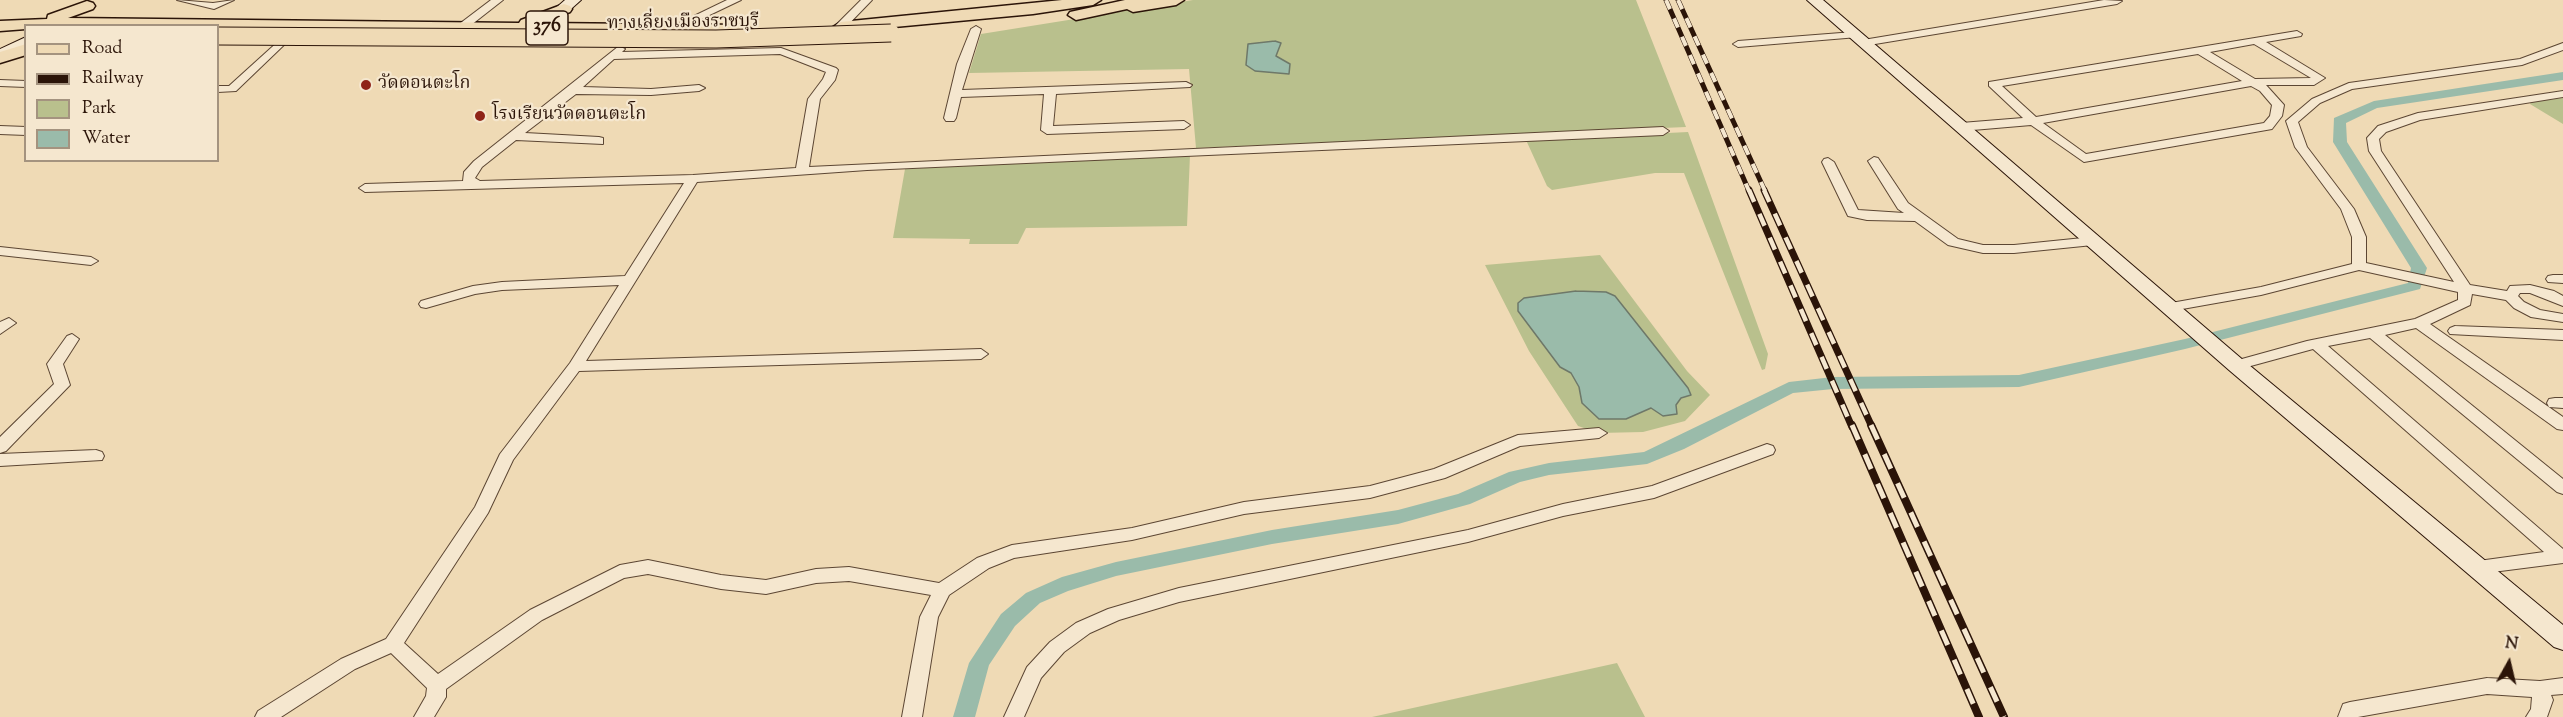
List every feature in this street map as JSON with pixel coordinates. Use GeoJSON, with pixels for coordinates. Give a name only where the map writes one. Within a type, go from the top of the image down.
{"type":"FeatureCollection","features":[{"type":"Feature","properties":{"kind":"main road","name":"ทางเลี่ยงเมืองราชบุรี"},"geometry":{"type":"LineString","coordinates":[[219,25],[670,30],[840,27],[1147,0]]}},
{"type":"Feature","properties":{"kind":"main road","name":"ทางเลี่ยงเมืองราชบุรี"},"geometry":{"type":"LineString","coordinates":[[219,36],[716,39],[985,23],[1147,0]]}},
{"type":"Feature","properties":{"kind":"main road"},"geometry":{"type":"LineString","coordinates":[[1090,4],[1176,0]]}},
{"type":"Feature","properties":{"kind":"main road"},"geometry":{"type":"LineString","coordinates":[[1814,0],[2230,359],[2563,640]]}},
{"type":"Feature","properties":{"kind":"main road"},"geometry":{"type":"LineString","coordinates":[[92,3],[83,14],[83,20],[93,24]]}},
{"type":"Feature","properties":{"kind":"main road"},"geometry":{"type":"LineString","coordinates":[[54,24],[92,3]]}},
{"type":"Feature","properties":{"kind":"main road"},"geometry":{"type":"LineString","coordinates":[[40,24],[92,3]]}},
{"type":"Feature","properties":{"kind":"main road"},"geometry":{"type":"LineString","coordinates":[[489,27],[527,22],[569,4]]}},
{"type":"Feature","properties":{"kind":"main road"},"geometry":{"type":"LineString","coordinates":[[524,43],[569,4]]}},
{"type":"Feature","properties":{"kind":"main road"},"geometry":{"type":"LineString","coordinates":[[569,4],[561,18],[566,25],[603,29]]}},
{"type":"Feature","properties":{"kind":"main road","name":"ทางเลี่ยงเมืองราชบุรี"},"geometry":{"type":"LineString","coordinates":[[219,40],[524,43],[617,50],[818,41],[976,28],[1090,4]]}},
{"type":"Feature","properties":{"kind":"main road","name":"ทางเลี่ยงเมืองราชบุรี"},"geometry":{"type":"LineString","coordinates":[[219,30],[719,33],[891,30],[1033,9]]}},
{"type":"Feature","properties":{"kind":"main road","name":"ทางเลี่ยงเมืองราชบุรี"},"geometry":{"type":"LineString","coordinates":[[54,24],[93,24]]}},
{"type":"Feature","properties":{"kind":"main road","name":"ทางเลี่ยงเมืองราชบุรี"},"geometry":{"type":"LineString","coordinates":[[0,26],[24,30]]}},
{"type":"Feature","properties":{"kind":"main road","name":"ทางเลี่ยงเมืองราชบุรี"},"geometry":{"type":"LineString","coordinates":[[0,31],[24,30]]}},
{"type":"Feature","properties":{"kind":"main road","name":"ทางเลี่ยงเมืองราชบุรี"},"geometry":{"type":"LineString","coordinates":[[0,36],[24,30]]}},
{"type":"Feature","properties":{"kind":"main road"},"geometry":{"type":"LineString","coordinates":[[0,41],[24,41]]}},
{"type":"Feature","properties":{"kind":"main road"},"geometry":{"type":"LineString","coordinates":[[0,56],[24,42]]}},
{"type":"Feature","properties":{"kind":"main road"},"geometry":{"type":"LineString","coordinates":[[0,56],[24,50]]}},
{"type":"Feature","properties":{"kind":"street"},"geometry":{"type":"LineString","coordinates":[[182,0],[214,6],[229,0]]}},
{"type":"Feature","properties":{"kind":"street"},"geometry":{"type":"LineString","coordinates":[[462,27],[498,0]]}},
{"type":"Feature","properties":{"kind":"street"},"geometry":{"type":"LineString","coordinates":[[670,30],[736,0]]}},
{"type":"Feature","properties":{"kind":"street"},"geometry":{"type":"LineString","coordinates":[[840,27],[867,0]]}},
{"type":"Feature","properties":{"kind":"street"},"geometry":{"type":"LineString","coordinates":[[1738,44],[1858,39],[2117,1]]}},
{"type":"Feature","properties":{"kind":"street"},"geometry":{"type":"LineString","coordinates":[[950,118],[955,94],[976,28]]}},
{"type":"Feature","properties":{"kind":"street"},"geometry":{"type":"LineString","coordinates":[[2200,50],[2264,89],[2278,105],[2276,116],[2268,126],[2084,158],[2033,121],[1993,84],[2297,34]]}},
{"type":"Feature","properties":{"kind":"street"},"geometry":{"type":"LineString","coordinates":[[219,89],[232,89],[282,41]]}},
{"type":"Feature","properties":{"kind":"street"},"geometry":{"type":"LineString","coordinates":[[1961,127],[2033,121],[2253,82],[2314,82],[2319,78],[2256,41]]}},
{"type":"Feature","properties":{"kind":"street"},"geometry":{"type":"LineString","coordinates":[[2359,266],[2359,237],[2347,209],[2301,147],[2292,121],[2316,101],[2349,86],[2522,62],[2563,46]]}},
{"type":"Feature","properties":{"kind":"street"},"geometry":{"type":"LineString","coordinates":[[476,184],[468,179],[470,172],[511,136],[573,90],[617,50],[781,51],[832,69],[834,73],[814,99],[802,171]]}},
{"type":"Feature","properties":{"kind":"street"},"geometry":{"type":"LineString","coordinates":[[0,83],[24,84]]}},
{"type":"Feature","properties":{"kind":"street"},"geometry":{"type":"LineString","coordinates":[[955,94],[1186,85]]}},
{"type":"Feature","properties":{"kind":"street"},"geometry":{"type":"LineString","coordinates":[[573,90],[651,92],[699,88]]}},
{"type":"Feature","properties":{"kind":"street"},"geometry":{"type":"LineString","coordinates":[[1050,90],[1047,129],[1184,125]]}},
{"type":"Feature","properties":{"kind":"street"},"geometry":{"type":"LineString","coordinates":[[2230,359],[2419,323],[2464,302],[2464,289],[2375,151],[2373,138],[2382,129],[2418,117],[2563,94]]}},
{"type":"Feature","properties":{"kind":"street"},"geometry":{"type":"LineString","coordinates":[[0,130],[24,131]]}},
{"type":"Feature","properties":{"kind":"street"},"geometry":{"type":"LineString","coordinates":[[364,188],[693,179],[802,171],[1663,131]]}},
{"type":"Feature","properties":{"kind":"street"},"geometry":{"type":"LineString","coordinates":[[511,136],[599,141]]}},
{"type":"Feature","properties":{"kind":"street"},"geometry":{"type":"LineString","coordinates":[[1828,162],[1853,213],[1867,216],[1914,217]]}},
{"type":"Feature","properties":{"kind":"street"},"geometry":{"type":"LineString","coordinates":[[1874,162],[1903,206],[1914,217],[1953,242],[1983,249],[2014,249],[2093,241]]}},
{"type":"Feature","properties":{"kind":"street"},"geometry":{"type":"LineString","coordinates":[[266,717],[348,664],[393,644],[482,509],[506,458],[575,366],[693,179]]}},
{"type":"Feature","properties":{"kind":"street"},"geometry":{"type":"LineString","coordinates":[[0,251],[91,261]]}},
{"type":"Feature","properties":{"kind":"street"},"geometry":{"type":"LineString","coordinates":[[2173,309],[2261,291],[2359,266],[2464,289],[2511,296],[2519,305],[2536,314],[2563,318]]}},
{"type":"Feature","properties":{"kind":"street"},"geometry":{"type":"LineString","coordinates":[[426,304],[473,290],[502,286],[629,280]]}},
{"type":"Feature","properties":{"kind":"street"},"geometry":{"type":"LineString","coordinates":[[2511,296],[2515,289],[2530,289],[2549,294],[2563,302]]}},
{"type":"Feature","properties":{"kind":"street"},"geometry":{"type":"LineString","coordinates":[[2419,323],[2563,425]]}},
{"type":"Feature","properties":{"kind":"street"},"geometry":{"type":"LineString","coordinates":[[2455,331],[2563,335]]}},
{"type":"Feature","properties":{"kind":"street"},"geometry":{"type":"LineString","coordinates":[[2372,332],[2563,488]]}},
{"type":"Feature","properties":{"kind":"street"},"geometry":{"type":"LineString","coordinates":[[0,447],[62,385],[55,364],[72,339]]}},
{"type":"Feature","properties":{"kind":"street"},"geometry":{"type":"LineString","coordinates":[[2316,344],[2562,556]]}},
{"type":"Feature","properties":{"kind":"street"},"geometry":{"type":"LineString","coordinates":[[575,366],[981,354]]}},
{"type":"Feature","properties":{"kind":"street"},"geometry":{"type":"LineString","coordinates":[[912,717],[929,617],[942,590],[983,563],[1012,552],[1132,534],[1244,508],[1370,492],[1439,474],[1518,441],[1599,433]]}},
{"type":"Feature","properties":{"kind":"street"},"geometry":{"type":"LineString","coordinates":[[1014,717],[1034,673],[1057,647],[1083,628],[1114,614],[1179,595],[1468,536],[1563,510],[1654,492],[1767,450]]}},
{"type":"Feature","properties":{"kind":"street"},"geometry":{"type":"LineString","coordinates":[[0,460],[96,456]]}},
{"type":"Feature","properties":{"kind":"street"},"geometry":{"type":"LineString","coordinates":[[2477,567],[2562,556]]}},
{"type":"Feature","properties":{"kind":"street"},"geometry":{"type":"LineString","coordinates":[[424,717],[436,697],[437,685],[536,615],[620,572],[648,567],[721,582],[766,587],[816,576],[849,574],[942,590]]}},
{"type":"Feature","properties":{"kind":"street"},"geometry":{"type":"LineString","coordinates":[[393,644],[437,685]]}},
{"type":"Feature","properties":{"kind":"street"},"geometry":{"type":"LineString","coordinates":[[2348,717],[2350,710],[2487,686],[2540,689],[2563,687]]}},
{"type":"Feature","properties":{"kind":"street"},"geometry":{"type":"LineString","coordinates":[[2536,717],[2543,700],[2540,689]]}},
{"type":"Feature","properties":{"kind":"green space"},"geometry":{"type":"Polygon","coordinates":[[[1193,0],[1636,0],[1686,127],[1196,148],[1189,69],[969,73],[981,34],[1193,0]]]}},
{"type":"Feature","properties":{"kind":"green space"},"geometry":{"type":"Polygon","coordinates":[[[2563,98],[2563,124],[2530,104],[2531,102],[2563,98]]]}},
{"type":"Feature","properties":{"kind":"green space"},"geometry":{"type":"Polygon","coordinates":[[[1688,132],[1768,354],[1765,369],[1762,370],[1684,173],[1655,173],[1552,190],[1547,186],[1526,140],[1688,132]]]}},
{"type":"Feature","properties":{"kind":"green space"},"geometry":{"type":"Polygon","coordinates":[[[1190,155],[1187,226],[1026,228],[1018,244],[969,244],[970,239],[893,238],[905,169],[1190,155]]]}},
{"type":"Feature","properties":{"kind":"green space"},"geometry":{"type":"Polygon","coordinates":[[[1600,255],[1687,371],[1710,395],[1685,421],[1643,432],[1599,433],[1578,426],[1529,351],[1485,265],[1600,255]]]}},
{"type":"Feature","properties":{"kind":"green space"},"geometry":{"type":"Polygon","coordinates":[[[1617,663],[1645,717],[1372,717],[1617,663]]]}},
{"type":"Feature","properties":{"kind":"water"},"geometry":{"type":"Polygon","coordinates":[[[1275,41],[1281,43],[1276,56],[1290,64],[1289,74],[1255,71],[1246,65],[1248,44],[1275,41]]]}},
{"type":"Feature","properties":{"kind":"water"},"geometry":{"type":"Polygon","coordinates":[[[1576,291],[1606,292],[1615,296],[1688,388],[1691,395],[1681,398],[1676,405],[1677,414],[1663,416],[1651,408],[1626,419],[1599,419],[1582,403],[1579,387],[1571,373],[1560,367],[1518,311],[1518,303],[1524,298],[1576,291]]]}},
{"type":"Feature","properties":{"kind":"waterway"},"geometry":{"type":"LineString","coordinates":[[964,717],[979,663],[1008,620],[1033,598],[1062,585],[1116,569],[1272,537],[1398,517],[1463,499],[1515,477],[1549,469],[1647,458],[1678,445],[1789,388],[1833,383],[2019,381],[2185,344],[2415,286],[2419,268],[2340,142],[2339,121],[2374,105],[2563,76]]}},
{"type":"Feature","properties":{"kind":"railway"},"geometry":{"type":"LineString","coordinates":[[1666,0],[1749,191]]}},
{"type":"Feature","properties":{"kind":"railway"},"geometry":{"type":"LineString","coordinates":[[1678,0],[1765,191]]}},
{"type":"Feature","properties":{"kind":"railway"},"geometry":{"type":"LineString","coordinates":[[1749,190],[1852,427]]}},
{"type":"Feature","properties":{"kind":"railway"},"geometry":{"type":"LineString","coordinates":[[1764,190],[1872,427]]}},
{"type":"Feature","properties":{"kind":"railway"},"geometry":{"type":"LineString","coordinates":[[1852,425],[1979,717]]}},
{"type":"Feature","properties":{"kind":"railway"},"geometry":{"type":"LineString","coordinates":[[1871,425],[2004,717]]}},
{"type":"Feature","properties":{"kind":"place","name":"วัดดอนตะโก"},"geometry":{"type":"Point","coordinates":[366,85]}},
{"type":"Feature","properties":{"kind":"place","name":"โรงเรียนวัดดอนตะโก"},"geometry":{"type":"Point","coordinates":[480,116]}}]}
